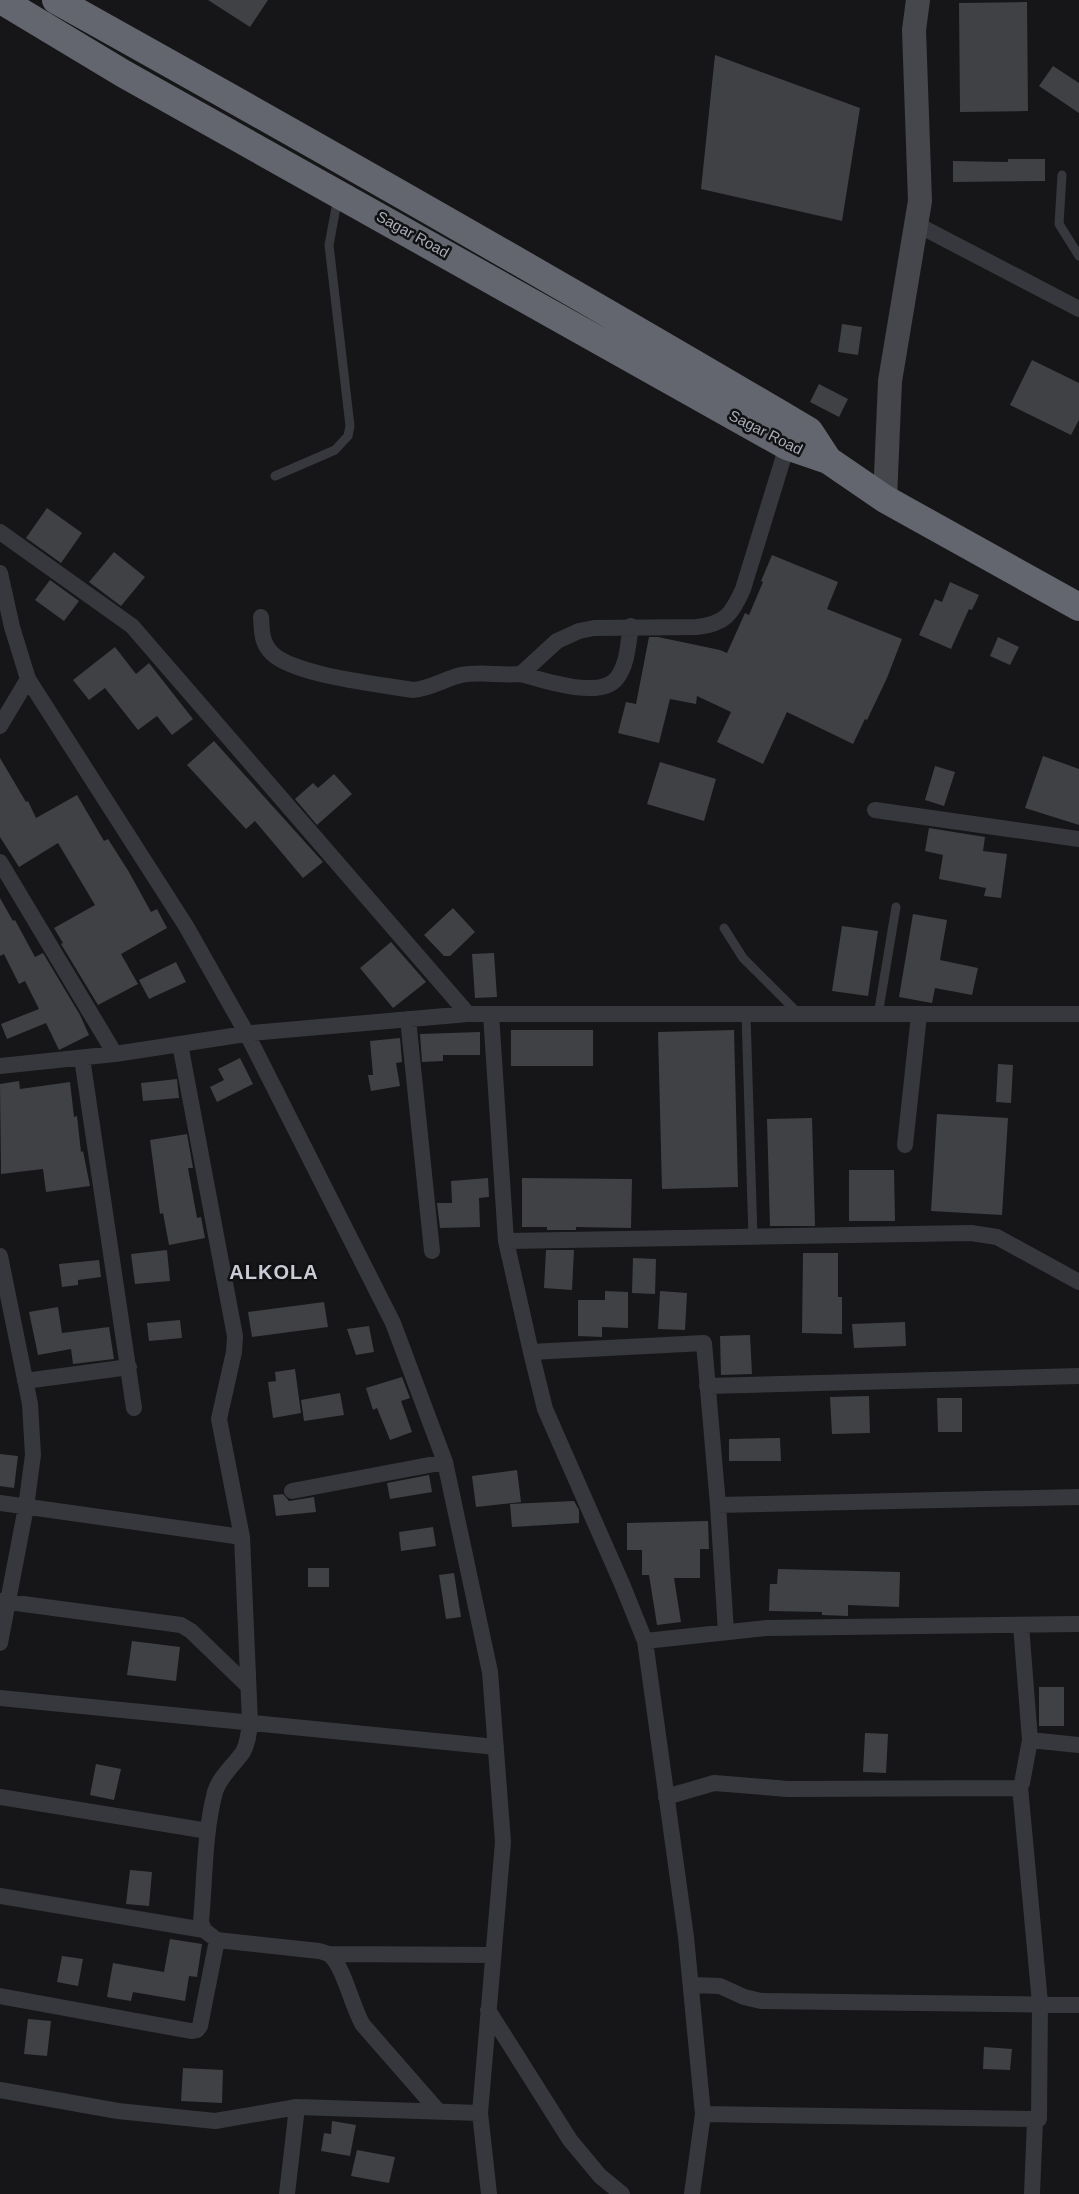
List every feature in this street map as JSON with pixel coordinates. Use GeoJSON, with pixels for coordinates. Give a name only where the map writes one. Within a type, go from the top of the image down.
{"type":"FeatureCollection","features":[{"type":"Feature","properties":{"kind":"highway","name":"Sagar Road"},"geometry":{"type":"LineString","coordinates":[[2,0],[124,74],[787,446],[828,460],[885,499],[1079,607]]}},
{"type":"Feature","properties":{"kind":"highway","name":"Sagar Road"},"geometry":{"type":"LineString","coordinates":[[56,0],[355,167],[591,302],[809,431],[828,460]]}},
{"type":"Feature","properties":{"kind":"main road"},"geometry":{"type":"LineString","coordinates":[[885,499],[890,381],[920,201],[914,30],[918,0]]}},
{"type":"Feature","properties":{"kind":"street"},"geometry":{"type":"LineString","coordinates":[[916,224],[1079,309]]}},
{"type":"Feature","properties":{"kind":"street"},"geometry":{"type":"LineString","coordinates":[[521,674],[557,641],[594,628],[631,626],[697,628],[713,625],[726,618],[737,604],[743,589],[787,446]]}},
{"type":"Feature","properties":{"kind":"street"},"geometry":{"type":"LineString","coordinates":[[0,532],[132,626],[468,1014]]}},
{"type":"Feature","properties":{"kind":"street"},"geometry":{"type":"LineString","coordinates":[[0,573],[12,627],[28,679],[186,926],[247,1034],[393,1322],[445,1462],[490,1672],[503,1842],[480,2113],[489,2194]]}},
{"type":"Feature","properties":{"kind":"street"},"geometry":{"type":"LineString","coordinates":[[261,617],[262,637],[269,651],[282,662],[305,670],[412,690],[422,689],[470,674],[521,674],[574,687],[595,688],[617,679],[622,670],[631,626]]}},
{"type":"Feature","properties":{"kind":"street"},"geometry":{"type":"LineString","coordinates":[[0,726],[28,679]]}},
{"type":"Feature","properties":{"kind":"street"},"geometry":{"type":"LineString","coordinates":[[875,810],[1079,839]]}},
{"type":"Feature","properties":{"kind":"street"},"geometry":{"type":"LineString","coordinates":[[0,862],[115,1054]]}},
{"type":"Feature","properties":{"kind":"street"},"geometry":{"type":"LineString","coordinates":[[2,1063],[82,1058],[247,1034],[468,1014],[919,1016],[1079,1014]]}},
{"type":"Feature","properties":{"kind":"street"},"geometry":{"type":"LineString","coordinates":[[490,1014],[506,1241],[545,1409],[645,1641],[691,1985],[703,2114],[692,2194]]}},
{"type":"Feature","properties":{"kind":"street"},"geometry":{"type":"LineString","coordinates":[[905,1145],[919,1016]]}},
{"type":"Feature","properties":{"kind":"street"},"geometry":{"type":"LineString","coordinates":[[408,1019],[432,1251]]}},
{"type":"Feature","properties":{"kind":"street"},"geometry":{"type":"LineString","coordinates":[[0,1996],[191,2031],[197,2030],[200,2026],[210,1935],[201,1922],[208,1831],[218,1784],[243,1751],[249,1735],[250,1722],[242,1537],[219,1419],[234,1352],[235,1336],[180,1044]]}},
{"type":"Feature","properties":{"kind":"street"},"geometry":{"type":"LineString","coordinates":[[82,1058],[134,1408]]}},
{"type":"Feature","properties":{"kind":"street"},"geometry":{"type":"LineString","coordinates":[[506,1241],[971,1233],[997,1237],[1077,1278]]}},
{"type":"Feature","properties":{"kind":"street"},"geometry":{"type":"LineString","coordinates":[[0,1256],[30,1404],[33,1455],[26,1507],[4,1602],[0,1643]]}},
{"type":"Feature","properties":{"kind":"street"},"geometry":{"type":"LineString","coordinates":[[531,1352],[704,1343],[718,1505],[726,1632]]}},
{"type":"Feature","properties":{"kind":"street"},"geometry":{"type":"LineString","coordinates":[[25,1381],[129,1367]]}},
{"type":"Feature","properties":{"kind":"street"},"geometry":{"type":"LineString","coordinates":[[707,1386],[1079,1376]]}},
{"type":"Feature","properties":{"kind":"street"},"geometry":{"type":"LineString","coordinates":[[292,1491],[445,1462]]}},
{"type":"Feature","properties":{"kind":"street"},"geometry":{"type":"LineString","coordinates":[[718,1505],[1079,1497]]}},
{"type":"Feature","properties":{"kind":"street"},"geometry":{"type":"LineString","coordinates":[[0,1503],[242,1537]]}},
{"type":"Feature","properties":{"kind":"street"},"geometry":{"type":"LineString","coordinates":[[4,1602],[181,1625],[191,1631],[248,1686]]}},
{"type":"Feature","properties":{"kind":"street"},"geometry":{"type":"LineString","coordinates":[[645,1641],[766,1628],[1079,1624]]}},
{"type":"Feature","properties":{"kind":"street"},"geometry":{"type":"LineString","coordinates":[[703,2114],[1039,2120],[1041,2116],[1040,2003],[1020,1787],[1030,1740],[1021,1625]]}},
{"type":"Feature","properties":{"kind":"street"},"geometry":{"type":"LineString","coordinates":[[0,1698],[496,1747]]}},
{"type":"Feature","properties":{"kind":"street"},"geometry":{"type":"LineString","coordinates":[[1030,1740],[1079,1746]]}},
{"type":"Feature","properties":{"kind":"street"},"geometry":{"type":"LineString","coordinates":[[666,1797],[714,1783],[788,1789],[1020,1787]]}},
{"type":"Feature","properties":{"kind":"street"},"geometry":{"type":"LineString","coordinates":[[0,1797],[208,1831]]}},
{"type":"Feature","properties":{"kind":"street"},"geometry":{"type":"LineString","coordinates":[[0,1896],[210,1935],[329,1954],[493,1955]]}},
{"type":"Feature","properties":{"kind":"street"},"geometry":{"type":"LineString","coordinates":[[329,1954],[336,1961],[356,2014],[363,2025],[439,2112]]}},
{"type":"Feature","properties":{"kind":"street"},"geometry":{"type":"LineString","coordinates":[[691,1985],[720,1986],[744,1998],[761,2001],[1040,2003],[1079,2005]]}},
{"type":"Feature","properties":{"kind":"street"},"geometry":{"type":"LineString","coordinates":[[488,2010],[570,2140],[589,2164],[622,2194]]}},
{"type":"Feature","properties":{"kind":"street"},"geometry":{"type":"LineString","coordinates":[[0,2090],[118,2111],[215,2121],[297,2108],[480,2113]]}},
{"type":"Feature","properties":{"kind":"street"},"geometry":{"type":"LineString","coordinates":[[287,2194],[297,2108]]}},
{"type":"Feature","properties":{"kind":"street"},"geometry":{"type":"LineString","coordinates":[[1032,2194],[1035,2121]]}},
{"type":"Feature","properties":{"kind":"lane"},"geometry":{"type":"LineString","coordinates":[[1062,175],[1058,214],[1059,224],[1079,256]]}},
{"type":"Feature","properties":{"kind":"lane"},"geometry":{"type":"LineString","coordinates":[[275,476],[336,450],[348,436],[350,426],[329,245],[339,193]]}},
{"type":"Feature","properties":{"kind":"lane"},"geometry":{"type":"LineString","coordinates":[[878,1015],[896,907]]}},
{"type":"Feature","properties":{"kind":"lane"},"geometry":{"type":"LineString","coordinates":[[724,928],[743,958],[800,1015]]}},
{"type":"Feature","properties":{"kind":"lane"},"geometry":{"type":"LineString","coordinates":[[746,1015],[753,1237]]}},
{"type":"Feature","properties":{"kind":"building"},"geometry":{"type":"Polygon","coordinates":[[[208,0],[268,0],[250,27],[208,0]]]}},
{"type":"Feature","properties":{"kind":"building"},"geometry":{"type":"Polygon","coordinates":[[[1027,2],[1028,111],[960,112],[959,3],[1027,2]]]}},
{"type":"Feature","properties":{"kind":"building"},"geometry":{"type":"Polygon","coordinates":[[[715,55],[860,108],[842,221],[701,189],[715,55]]]}},
{"type":"Feature","properties":{"kind":"building"},"geometry":{"type":"Polygon","coordinates":[[[1053,66],[1079,83],[1079,113],[1039,86],[1053,66]]]}},
{"type":"Feature","properties":{"kind":"building"},"geometry":{"type":"Polygon","coordinates":[[[1008,159],[1045,159],[1045,181],[953,182],[953,161],[1008,162],[1008,159]]]}},
{"type":"Feature","properties":{"kind":"building"},"geometry":{"type":"Polygon","coordinates":[[[842,324],[862,327],[858,355],[838,352],[842,324]]]}},
{"type":"Feature","properties":{"kind":"building"},"geometry":{"type":"Polygon","coordinates":[[[1032,360],[1079,383],[1079,420],[1071,435],[1010,405],[1032,360]]]}},
{"type":"Feature","properties":{"kind":"building"},"geometry":{"type":"Polygon","coordinates":[[[819,384],[848,399],[839,417],[810,402],[819,384]]]}},
{"type":"Feature","properties":{"kind":"building"},"geometry":{"type":"Polygon","coordinates":[[[47,508],[82,533],[61,563],[26,538],[47,508]]]}},
{"type":"Feature","properties":{"kind":"building"},"geometry":{"type":"Polygon","coordinates":[[[114,552],[145,577],[121,606],[89,582],[114,552]]]}},
{"type":"Feature","properties":{"kind":"building"},"geometry":{"type":"Polygon","coordinates":[[[772,555],[838,582],[827,609],[902,639],[887,678],[853,744],[787,712],[763,764],[717,742],[731,712],[697,696],[696,704],[670,699],[659,743],[618,733],[626,702],[636,704],[649,637],[658,637],[727,653],[745,613],[749,615],[772,555]]]}},
{"type":"Feature","properties":{"kind":"building"},"geometry":{"type":"Polygon","coordinates":[[[50,580],[79,601],[64,621],[35,600],[50,580]]]}},
{"type":"Feature","properties":{"kind":"building"},"geometry":{"type":"Polygon","coordinates":[[[950,582],[979,595],[972,610],[969,609],[951,649],[919,635],[935,599],[942,602],[950,582]]]}},
{"type":"Feature","properties":{"kind":"building"},"geometry":{"type":"Polygon","coordinates":[[[998,637],[1019,647],[1010,665],[990,656],[998,637]]]}},
{"type":"Feature","properties":{"kind":"building"},"geometry":{"type":"Polygon","coordinates":[[[115,647],[136,674],[149,663],[193,719],[172,735],[157,716],[138,730],[105,688],[89,700],[73,680],[115,647]]]}},
{"type":"Feature","properties":{"kind":"building"},"geometry":{"type":"Polygon","coordinates":[[[214,741],[323,862],[303,878],[255,821],[246,829],[187,765],[214,741]]]}},
{"type":"Feature","properties":{"kind":"building"},"geometry":{"type":"Polygon","coordinates":[[[1043,756],[1079,769],[1079,825],[1025,808],[1043,756]]]}},
{"type":"Feature","properties":{"kind":"building"},"geometry":{"type":"Polygon","coordinates":[[[0,758],[26,802],[28,801],[36,818],[77,795],[104,841],[108,839],[129,872],[151,912],[157,909],[167,928],[121,954],[138,984],[98,1005],[61,944],[63,943],[54,928],[95,905],[58,843],[19,867],[0,837],[0,758]]]}},
{"type":"Feature","properties":{"kind":"building"},"geometry":{"type":"Polygon","coordinates":[[[660,762],[716,779],[704,821],[647,804],[660,762]]]}},
{"type":"Feature","properties":{"kind":"building"},"geometry":{"type":"Polygon","coordinates":[[[935,766],[955,772],[944,806],[925,800],[935,766]]]}},
{"type":"Feature","properties":{"kind":"building"},"geometry":{"type":"Polygon","coordinates":[[[334,774],[352,794],[317,825],[295,799],[313,783],[318,788],[334,774]]]}},
{"type":"Feature","properties":{"kind":"building"},"geometry":{"type":"Polygon","coordinates":[[[929,828],[985,837],[983,851],[1007,854],[1001,898],[984,896],[986,888],[939,879],[943,855],[925,851],[929,828]]]}},
{"type":"Feature","properties":{"kind":"building"},"geometry":{"type":"Polygon","coordinates":[[[0,898],[13,921],[15,920],[35,957],[43,953],[80,1015],[89,1035],[59,1050],[46,1023],[7,1039],[1,1024],[39,1009],[25,981],[19,984],[4,954],[0,956],[0,898]]]}},
{"type":"Feature","properties":{"kind":"building"},"geometry":{"type":"Polygon","coordinates":[[[453,908],[475,932],[450,956],[444,956],[424,935],[453,908]]]}},
{"type":"Feature","properties":{"kind":"building"},"geometry":{"type":"Polygon","coordinates":[[[913,914],[947,920],[940,960],[978,968],[972,995],[935,988],[932,1003],[899,997],[913,914]]]}},
{"type":"Feature","properties":{"kind":"building"},"geometry":{"type":"Polygon","coordinates":[[[842,926],[878,931],[868,996],[832,991],[842,926]]]}},
{"type":"Feature","properties":{"kind":"building"},"geometry":{"type":"Polygon","coordinates":[[[391,942],[426,982],[393,1008],[360,968],[391,942]]]}},
{"type":"Feature","properties":{"kind":"building"},"geometry":{"type":"Polygon","coordinates":[[[494,953],[497,997],[475,998],[472,954],[494,953]]]}},
{"type":"Feature","properties":{"kind":"building"},"geometry":{"type":"Polygon","coordinates":[[[176,962],[186,982],[149,999],[139,980],[176,962]]]}},
{"type":"Feature","properties":{"kind":"building"},"geometry":{"type":"Polygon","coordinates":[[[511,1030],[593,1030],[593,1066],[511,1066],[511,1030]]]}},
{"type":"Feature","properties":{"kind":"building"},"geometry":{"type":"Polygon","coordinates":[[[734,1030],[738,1187],[662,1189],[658,1032],[734,1030]]]}},
{"type":"Feature","properties":{"kind":"building"},"geometry":{"type":"Polygon","coordinates":[[[480,1032],[480,1055],[443,1055],[443,1061],[422,1062],[420,1034],[480,1032]]]}},
{"type":"Feature","properties":{"kind":"building"},"geometry":{"type":"Polygon","coordinates":[[[400,1038],[402,1062],[396,1063],[400,1086],[371,1091],[368,1075],[373,1075],[370,1041],[400,1038]]]}},
{"type":"Feature","properties":{"kind":"building"},"geometry":{"type":"Polygon","coordinates":[[[240,1058],[253,1084],[217,1102],[210,1087],[224,1080],[218,1069],[240,1058]]]}},
{"type":"Feature","properties":{"kind":"building"},"geometry":{"type":"Polygon","coordinates":[[[998,1064],[1013,1065],[1011,1103],[996,1102],[998,1064]]]}},
{"type":"Feature","properties":{"kind":"building"},"geometry":{"type":"Polygon","coordinates":[[[177,1079],[179,1098],[143,1101],[141,1083],[177,1079]]]}},
{"type":"Feature","properties":{"kind":"building"},"geometry":{"type":"Polygon","coordinates":[[[19,1081],[20,1089],[70,1082],[74,1117],[77,1116],[81,1152],[83,1151],[90,1186],[46,1192],[43,1169],[1,1174],[0,1084],[19,1081]]]}},
{"type":"Feature","properties":{"kind":"building"},"geometry":{"type":"Polygon","coordinates":[[[937,1114],[1008,1118],[1002,1215],[931,1211],[937,1114]]]}},
{"type":"Feature","properties":{"kind":"building"},"geometry":{"type":"Polygon","coordinates":[[[812,1118],[815,1226],[770,1226],[767,1119],[812,1118]]]}},
{"type":"Feature","properties":{"kind":"building"},"geometry":{"type":"Polygon","coordinates":[[[187,1134],[193,1168],[188,1168],[197,1218],[201,1217],[205,1238],[169,1245],[163,1213],[160,1214],[150,1140],[187,1134]]]}},
{"type":"Feature","properties":{"kind":"building"},"geometry":{"type":"Polygon","coordinates":[[[849,1170],[894,1170],[895,1221],[849,1221],[849,1170]]]}},
{"type":"Feature","properties":{"kind":"building"},"geometry":{"type":"Polygon","coordinates":[[[488,1178],[489,1197],[479,1198],[480,1227],[440,1228],[437,1203],[452,1203],[451,1181],[488,1178]]]}},
{"type":"Feature","properties":{"kind":"building"},"geometry":{"type":"Polygon","coordinates":[[[522,1178],[632,1179],[631,1228],[576,1227],[576,1230],[547,1230],[547,1227],[522,1227],[522,1178]]]}},
{"type":"Feature","properties":{"kind":"building"},"geometry":{"type":"Polygon","coordinates":[[[167,1250],[170,1281],[135,1284],[131,1254],[167,1250]]]}},
{"type":"Feature","properties":{"kind":"building"},"geometry":{"type":"Polygon","coordinates":[[[546,1250],[574,1250],[572,1290],[544,1288],[546,1250]]]}},
{"type":"Feature","properties":{"kind":"building"},"geometry":{"type":"Polygon","coordinates":[[[803,1253],[838,1253],[838,1297],[842,1297],[842,1334],[802,1333],[803,1253]]]}},
{"type":"Feature","properties":{"kind":"building"},"geometry":{"type":"Polygon","coordinates":[[[633,1258],[656,1259],[655,1294],[632,1293],[633,1258]]]}},
{"type":"Feature","properties":{"kind":"building"},"geometry":{"type":"Polygon","coordinates":[[[99,1260],[101,1277],[78,1280],[78,1285],[62,1287],[59,1264],[99,1260]]]}},
{"type":"Feature","properties":{"kind":"building"},"geometry":{"type":"Polygon","coordinates":[[[605,1291],[628,1292],[628,1328],[602,1327],[602,1337],[578,1336],[578,1300],[605,1300],[605,1291]]]}},
{"type":"Feature","properties":{"kind":"building"},"geometry":{"type":"Polygon","coordinates":[[[660,1291],[687,1293],[685,1330],[658,1329],[660,1291]]]}},
{"type":"Feature","properties":{"kind":"building"},"geometry":{"type":"Polygon","coordinates":[[[324,1302],[328,1327],[252,1337],[248,1312],[324,1302]]]}},
{"type":"Feature","properties":{"kind":"building"},"geometry":{"type":"Polygon","coordinates":[[[58,1307],[62,1333],[109,1327],[114,1359],[73,1364],[71,1349],[38,1355],[29,1312],[58,1307]]]}},
{"type":"Feature","properties":{"kind":"building"},"geometry":{"type":"Polygon","coordinates":[[[180,1320],[182,1338],[149,1341],[147,1323],[180,1320]]]}},
{"type":"Feature","properties":{"kind":"building"},"geometry":{"type":"Polygon","coordinates":[[[905,1322],[906,1346],[854,1348],[852,1324],[905,1322]]]}},
{"type":"Feature","properties":{"kind":"building"},"geometry":{"type":"Polygon","coordinates":[[[369,1326],[374,1352],[356,1355],[347,1329],[369,1326]]]}},
{"type":"Feature","properties":{"kind":"building"},"geometry":{"type":"Polygon","coordinates":[[[750,1335],[752,1374],[721,1375],[720,1336],[750,1335]]]}},
{"type":"Feature","properties":{"kind":"building"},"geometry":{"type":"Polygon","coordinates":[[[295,1369],[301,1413],[273,1418],[268,1382],[276,1381],[275,1372],[295,1369]]]}},
{"type":"Feature","properties":{"kind":"building"},"geometry":{"type":"Polygon","coordinates":[[[402,1377],[410,1398],[401,1401],[412,1432],[390,1440],[377,1408],[373,1410],[366,1388],[402,1377]]]}},
{"type":"Feature","properties":{"kind":"building"},"geometry":{"type":"Polygon","coordinates":[[[340,1393],[344,1415],[304,1421],[301,1400],[340,1393]]]}},
{"type":"Feature","properties":{"kind":"building"},"geometry":{"type":"Polygon","coordinates":[[[869,1396],[870,1433],[832,1434],[830,1397],[869,1396]]]}},
{"type":"Feature","properties":{"kind":"building"},"geometry":{"type":"Polygon","coordinates":[[[937,1398],[962,1398],[962,1432],[938,1432],[937,1398]]]}},
{"type":"Feature","properties":{"kind":"building"},"geometry":{"type":"Polygon","coordinates":[[[780,1438],[781,1461],[729,1461],[729,1439],[780,1438]]]}},
{"type":"Feature","properties":{"kind":"building"},"geometry":{"type":"Polygon","coordinates":[[[0,1454],[18,1456],[14,1488],[0,1486],[0,1454]]]}},
{"type":"Feature","properties":{"kind":"building"},"geometry":{"type":"Polygon","coordinates":[[[517,1470],[521,1502],[476,1507],[472,1476],[517,1470]]]}},
{"type":"Feature","properties":{"kind":"building"},"geometry":{"type":"Polygon","coordinates":[[[429,1475],[432,1492],[390,1499],[387,1483],[429,1475]]]}},
{"type":"Feature","properties":{"kind":"building"},"geometry":{"type":"Polygon","coordinates":[[[283,1494],[289,1501],[314,1497],[316,1512],[276,1516],[273,1495],[283,1494]]]}},
{"type":"Feature","properties":{"kind":"building"},"geometry":{"type":"Polygon","coordinates":[[[574,1501],[579,1510],[579,1523],[512,1527],[510,1504],[574,1501]]]}},
{"type":"Feature","properties":{"kind":"building"},"geometry":{"type":"Polygon","coordinates":[[[708,1521],[709,1549],[700,1549],[700,1578],[674,1578],[681,1622],[657,1625],[649,1575],[642,1575],[642,1550],[627,1550],[627,1523],[708,1521]]]}},
{"type":"Feature","properties":{"kind":"building"},"geometry":{"type":"Polygon","coordinates":[[[433,1527],[436,1546],[401,1551],[399,1532],[433,1527]]]}},
{"type":"Feature","properties":{"kind":"building"},"geometry":{"type":"Polygon","coordinates":[[[308,1568],[329,1568],[329,1587],[308,1587],[308,1568]]]}},
{"type":"Feature","properties":{"kind":"building"},"geometry":{"type":"Polygon","coordinates":[[[778,1569],[900,1572],[899,1607],[848,1605],[848,1616],[822,1615],[822,1612],[769,1611],[770,1584],[777,1584],[778,1569]]]}},
{"type":"Feature","properties":{"kind":"building"},"geometry":{"type":"Polygon","coordinates":[[[454,1573],[461,1617],[446,1619],[439,1575],[454,1573]]]}},
{"type":"Feature","properties":{"kind":"building"},"geometry":{"type":"Polygon","coordinates":[[[132,1641],[180,1647],[176,1681],[127,1675],[132,1641]]]}},
{"type":"Feature","properties":{"kind":"building"},"geometry":{"type":"Polygon","coordinates":[[[1039,1687],[1064,1687],[1064,1726],[1039,1726],[1039,1687]]]}},
{"type":"Feature","properties":{"kind":"building"},"geometry":{"type":"Polygon","coordinates":[[[865,1733],[888,1734],[886,1773],[863,1772],[865,1733]]]}},
{"type":"Feature","properties":{"kind":"building"},"geometry":{"type":"Polygon","coordinates":[[[96,1764],[121,1769],[114,1800],[90,1795],[96,1764]]]}},
{"type":"Feature","properties":{"kind":"building"},"geometry":{"type":"Polygon","coordinates":[[[130,1870],[152,1872],[149,1906],[126,1904],[130,1870]]]}},
{"type":"Feature","properties":{"kind":"building"},"geometry":{"type":"Polygon","coordinates":[[[170,1939],[202,1944],[197,1977],[189,1976],[185,2001],[133,1992],[131,2001],[107,1997],[113,1963],[164,1972],[170,1939]]]}},
{"type":"Feature","properties":{"kind":"building"},"geometry":{"type":"Polygon","coordinates":[[[62,1956],[83,1959],[78,1986],[57,1982],[62,1956]]]}},
{"type":"Feature","properties":{"kind":"building"},"geometry":{"type":"Polygon","coordinates":[[[28,2019],[51,2021],[47,2056],[24,2054],[28,2019]]]}},
{"type":"Feature","properties":{"kind":"building"},"geometry":{"type":"Polygon","coordinates":[[[984,2047],[1012,2049],[1010,2070],[983,2069],[984,2047]]]}},
{"type":"Feature","properties":{"kind":"building"},"geometry":{"type":"Polygon","coordinates":[[[183,2068],[223,2070],[222,2103],[181,2101],[183,2068]]]}},
{"type":"Feature","properties":{"kind":"building"},"geometry":{"type":"Polygon","coordinates":[[[332,2121],[356,2125],[350,2156],[321,2151],[324,2133],[331,2134],[332,2121]]]}},
{"type":"Feature","properties":{"kind":"building"},"geometry":{"type":"Polygon","coordinates":[[[357,2150],[395,2157],[389,2183],[351,2176],[357,2150]]]}},
{"type":"Feature","properties":{"kind":"district","name":"ALKOLA"},"geometry":{"type":"Point","coordinates":[274,1272]}}]}
